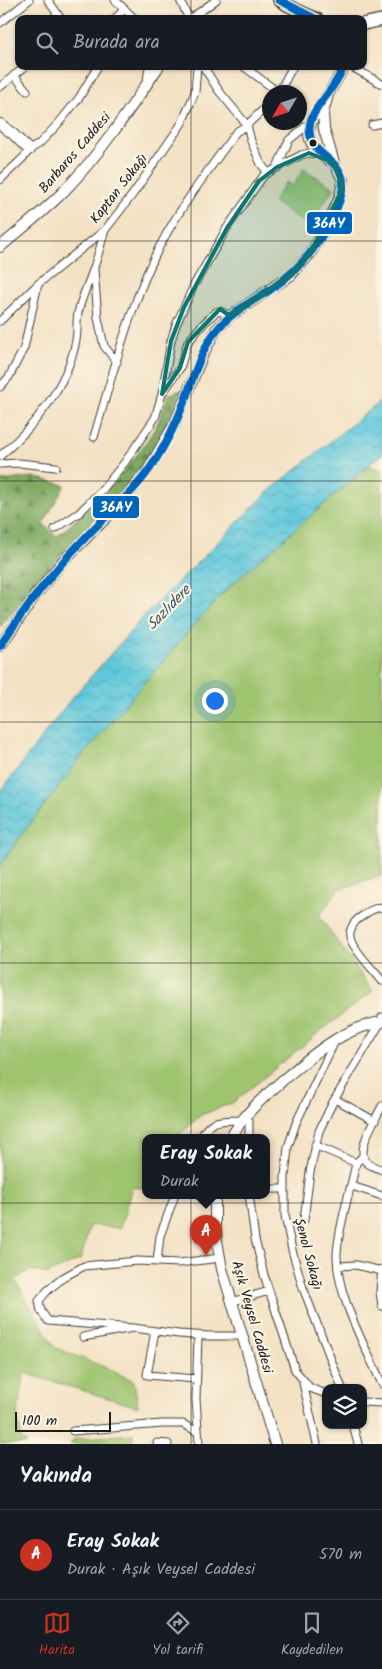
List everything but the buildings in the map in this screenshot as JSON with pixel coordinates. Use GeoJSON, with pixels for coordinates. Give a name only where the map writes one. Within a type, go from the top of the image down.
{"type":"FeatureCollection","features":[{"type":"Feature","properties":{"kind":"main road"},"geometry":{"type":"LineString","coordinates":[[287,2],[310,15]]}},
{"type":"Feature","properties":{"kind":"main road"},"geometry":{"type":"LineString","coordinates":[[367,23],[382,20]]}},
{"type":"Feature","properties":{"kind":"main road","name":"Barbaros Caddesi"},"geometry":{"type":"LineString","coordinates":[[0,247],[42,212],[66,188],[120,124],[156,70]]}},
{"type":"Feature","properties":{"kind":"main road"},"geometry":{"type":"LineString","coordinates":[[334,163],[319,154],[312,144],[310,123],[343,70]]}},
{"type":"Feature","properties":{"kind":"main road"},"geometry":{"type":"LineString","coordinates":[[0,646],[35,596],[62,562],[122,502],[148,470],[176,423],[210,340],[230,316],[291,275],[310,254],[324,232],[343,188],[342,175],[334,163],[324,125],[323,113],[328,95]]}},
{"type":"Feature","properties":{"kind":"main road"},"geometry":{"type":"LineString","coordinates":[[310,123],[318,121],[324,125]]}},
{"type":"Feature","properties":{"kind":"main road"},"geometry":{"type":"LineString","coordinates":[[0,124],[29,150]]}},
{"type":"Feature","properties":{"kind":"main road"},"geometry":{"type":"LineString","coordinates":[[319,154],[326,154],[330,147]]}},
{"type":"Feature","properties":{"kind":"main road"},"geometry":{"type":"LineString","coordinates":[[233,1134],[244,1117],[269,1092],[310,1057],[335,1040],[363,1026],[382,1020]]}},
{"type":"Feature","properties":{"kind":"main road","name":"Aşık Veysel Caddesi"},"geometry":{"type":"LineString","coordinates":[[215,1199],[215,1229],[220,1258],[231,1302],[275,1444]]}},
{"type":"Feature","properties":{"kind":"street"},"geometry":{"type":"LineString","coordinates":[[0,23],[29,0]]}},
{"type":"Feature","properties":{"kind":"street"},"geometry":{"type":"LineString","coordinates":[[48,0],[58,15]]}},
{"type":"Feature","properties":{"kind":"street"},"geometry":{"type":"LineString","coordinates":[[115,0],[131,15]]}},
{"type":"Feature","properties":{"kind":"street"},"geometry":{"type":"LineString","coordinates":[[180,0],[188,15]]}},
{"type":"Feature","properties":{"kind":"street"},"geometry":{"type":"LineString","coordinates":[[195,15],[216,0]]}},
{"type":"Feature","properties":{"kind":"street"},"geometry":{"type":"LineString","coordinates":[[118,15],[125,9]]}},
{"type":"Feature","properties":{"kind":"street"},"geometry":{"type":"LineString","coordinates":[[0,87],[21,70]]}},
{"type":"Feature","properties":{"kind":"street"},"geometry":{"type":"LineString","coordinates":[[0,180],[29,150],[39,144],[61,120],[79,98],[96,70]]}},
{"type":"Feature","properties":{"kind":"street"},"geometry":{"type":"LineString","coordinates":[[147,84],[149,70]]}},
{"type":"Feature","properties":{"kind":"street","name":"Kaptan Sokağı"},"geometry":{"type":"LineString","coordinates":[[0,321],[38,284],[105,230],[134,194],[182,124],[195,92],[197,70]]}},
{"type":"Feature","properties":{"kind":"street"},"geometry":{"type":"LineString","coordinates":[[206,70],[219,91],[247,125],[254,149],[261,164],[268,172]]}},
{"type":"Feature","properties":{"kind":"street"},"geometry":{"type":"LineString","coordinates":[[248,70],[269,85]]}},
{"type":"Feature","properties":{"kind":"street"},"geometry":{"type":"LineString","coordinates":[[282,85],[289,70]]}},
{"type":"Feature","properties":{"kind":"street"},"geometry":{"type":"LineString","coordinates":[[357,70],[382,84]]}},
{"type":"Feature","properties":{"kind":"street"},"geometry":{"type":"LineString","coordinates":[[14,76],[27,91]]}},
{"type":"Feature","properties":{"kind":"street"},"geometry":{"type":"LineString","coordinates":[[94,437],[130,316],[149,268],[163,240],[236,132],[247,125],[262,111]]}},
{"type":"Feature","properties":{"kind":"street"},"geometry":{"type":"LineString","coordinates":[[277,167],[289,140],[310,123]]}},
{"type":"Feature","properties":{"kind":"street"},"geometry":{"type":"LineString","coordinates":[[372,125],[382,123]]}},
{"type":"Feature","properties":{"kind":"street"},"geometry":{"type":"LineString","coordinates":[[55,529],[79,513],[103,488],[125,462],[154,418],[162,394],[171,341],[187,300],[227,228],[259,181],[268,172],[301,155],[309,153],[319,154]]}},
{"type":"Feature","properties":{"kind":"street"},"geometry":{"type":"LineString","coordinates":[[0,456],[24,433],[61,384],[70,365],[77,339],[78,315],[105,230]]}},
{"type":"Feature","properties":{"kind":"street"},"geometry":{"type":"LineString","coordinates":[[94,268],[98,318],[104,346],[117,362]]}},
{"type":"Feature","properties":{"kind":"street"},"geometry":{"type":"LineString","coordinates":[[0,387],[9,377],[24,348],[38,284]]}},
{"type":"Feature","properties":{"kind":"street"},"geometry":{"type":"LineString","coordinates":[[162,394],[180,368],[188,342],[203,324],[216,312],[220,311],[230,316]]}},
{"type":"Feature","properties":{"kind":"street"},"geometry":{"type":"LineString","coordinates":[[0,464],[19,463],[56,467]]}},
{"type":"Feature","properties":{"kind":"street"},"geometry":{"type":"LineString","coordinates":[[382,907],[374,908],[356,920],[349,934],[350,940],[382,981]]}},
{"type":"Feature","properties":{"kind":"street"},"geometry":{"type":"LineString","coordinates":[[304,1220],[310,1172],[319,1131],[382,1020]]}},
{"type":"Feature","properties":{"kind":"street","name":"Şenol Sokağı"},"geometry":{"type":"LineString","coordinates":[[335,1040],[296,1123],[288,1147],[285,1216],[303,1288],[340,1384]]}},
{"type":"Feature","properties":{"kind":"street"},"geometry":{"type":"LineString","coordinates":[[335,1100],[378,1118]]}},
{"type":"Feature","properties":{"kind":"street"},"geometry":{"type":"LineString","coordinates":[[382,1106],[363,1147],[363,1156],[368,1164],[382,1170]]}},
{"type":"Feature","properties":{"kind":"street"},"geometry":{"type":"LineString","coordinates":[[203,1134],[214,1121],[244,1117],[250,1125],[248,1134]]}},
{"type":"Feature","properties":{"kind":"street"},"geometry":{"type":"LineString","coordinates":[[315,1145],[356,1163]]}},
{"type":"Feature","properties":{"kind":"street"},"geometry":{"type":"LineString","coordinates":[[363,1156],[356,1163],[340,1232],[337,1255],[345,1298],[382,1384]]}},
{"type":"Feature","properties":{"kind":"street"},"geometry":{"type":"LineString","coordinates":[[352,1186],[382,1196]]}},
{"type":"Feature","properties":{"kind":"street"},"geometry":{"type":"LineString","coordinates":[[270,1189],[285,1189]]}},
{"type":"Feature","properties":{"kind":"street"},"geometry":{"type":"LineString","coordinates":[[156,1262],[160,1236],[174,1199]]}},
{"type":"Feature","properties":{"kind":"street"},"geometry":{"type":"LineString","coordinates":[[249,1199],[255,1239],[295,1370],[310,1388],[322,1392]]}},
{"type":"Feature","properties":{"kind":"street"},"geometry":{"type":"LineString","coordinates":[[220,1258],[179,1263],[137,1261],[84,1266],[64,1277],[47,1291],[39,1301],[40,1311],[48,1321],[198,1336],[242,1336]]}},
{"type":"Feature","properties":{"kind":"street"},"geometry":{"type":"LineString","coordinates":[[338,1266],[356,1265],[382,1270],[380,1291],[382,1306]]}},
{"type":"Feature","properties":{"kind":"street"},"geometry":{"type":"LineString","coordinates":[[231,1302],[270,1291]]}},
{"type":"Feature","properties":{"kind":"street"},"geometry":{"type":"LineString","coordinates":[[83,1337],[132,1328]]}},
{"type":"Feature","properties":{"kind":"street"},"geometry":{"type":"LineString","coordinates":[[155,1331],[147,1375],[196,1379]]}},
{"type":"Feature","properties":{"kind":"street"},"geometry":{"type":"LineString","coordinates":[[198,1336],[196,1379],[198,1444]]}},
{"type":"Feature","properties":{"kind":"street"},"geometry":{"type":"LineString","coordinates":[[302,1380],[317,1444]]}},
{"type":"Feature","properties":{"kind":"street"},"geometry":{"type":"LineString","coordinates":[[367,1402],[382,1403]]}},
{"type":"Feature","properties":{"kind":"street"},"geometry":{"type":"LineString","coordinates":[[74,1431],[182,1424],[198,1432]]}},
{"type":"Feature","properties":{"kind":"street"},"geometry":{"type":"LineString","coordinates":[[354,1429],[358,1444]]}},
{"type":"Feature","properties":{"kind":"street"},"geometry":{"type":"LineString","coordinates":[[157,1443],[168,1444]]}},
{"type":"Feature","properties":{"kind":"highlighted area"},"geometry":{"type":"Polygon","coordinates":[[[309,153],[334,163],[343,188],[310,254],[291,275],[230,316],[220,309],[188,342],[180,368],[162,394],[171,341],[184,307],[227,228],[259,181],[277,167],[309,153]]]}},
{"type":"Feature","properties":{"kind":"green space"},"geometry":{"type":"Polygon","coordinates":[[[304,169],[334,188],[309,225],[273,202],[286,182],[293,186],[304,169]]]}},
{"type":"Feature","properties":{"kind":"green space"},"geometry":{"type":"Polygon","coordinates":[[[181,390],[171,414],[133,477],[36,582],[0,627],[0,481],[33,477],[65,485],[43,524],[57,536],[85,512],[123,472],[155,428],[168,395],[181,390]]]}},
{"type":"Feature","properties":{"kind":"green space"},"geometry":{"type":"Polygon","coordinates":[[[369,466],[382,470],[382,875],[339,889],[319,916],[373,991],[234,1102],[201,1115],[180,1134],[142,1134],[142,1188],[132,1187],[120,1228],[90,1225],[81,1259],[47,1274],[29,1270],[15,1280],[55,1348],[102,1366],[134,1381],[138,1407],[24,1373],[17,1416],[22,1440],[27,1444],[0,1444],[0,866],[72,768],[187,632],[243,574],[369,466]]]}},
{"type":"Feature","properties":{"kind":"green space"},"geometry":{"type":"Polygon","coordinates":[[[133,1434],[132,1444],[70,1444],[75,1439],[133,1434]]]}},
{"type":"Feature","properties":{"kind":"water","name":"Sazlıdere"},"geometry":{"type":"Polygon","coordinates":[[[382,400],[382,454],[226,590],[200,618],[82,756],[16,842],[0,866],[0,792],[71,699],[147,613],[268,492],[382,400]]]}},
{"type":"Feature","properties":{"kind":"transit line","name":"36AY"},"geometry":{"type":"LineString","coordinates":[[279,0],[308,15]]}},
{"type":"Feature","properties":{"kind":"transit line","name":"36AY"},"geometry":{"type":"LineString","coordinates":[[0,646],[29,604],[61,564],[146,475],[175,425],[202,355],[216,331],[234,313],[270,290],[291,273],[310,254],[320,239],[341,198],[343,183],[337,167],[313,143],[310,135],[310,124],[316,110],[343,70]]}},
{"type":"Feature","properties":{"kind":"place","name":"Eray Sokak"},"geometry":{"type":"Point","coordinates":[206,1256]}}]}
